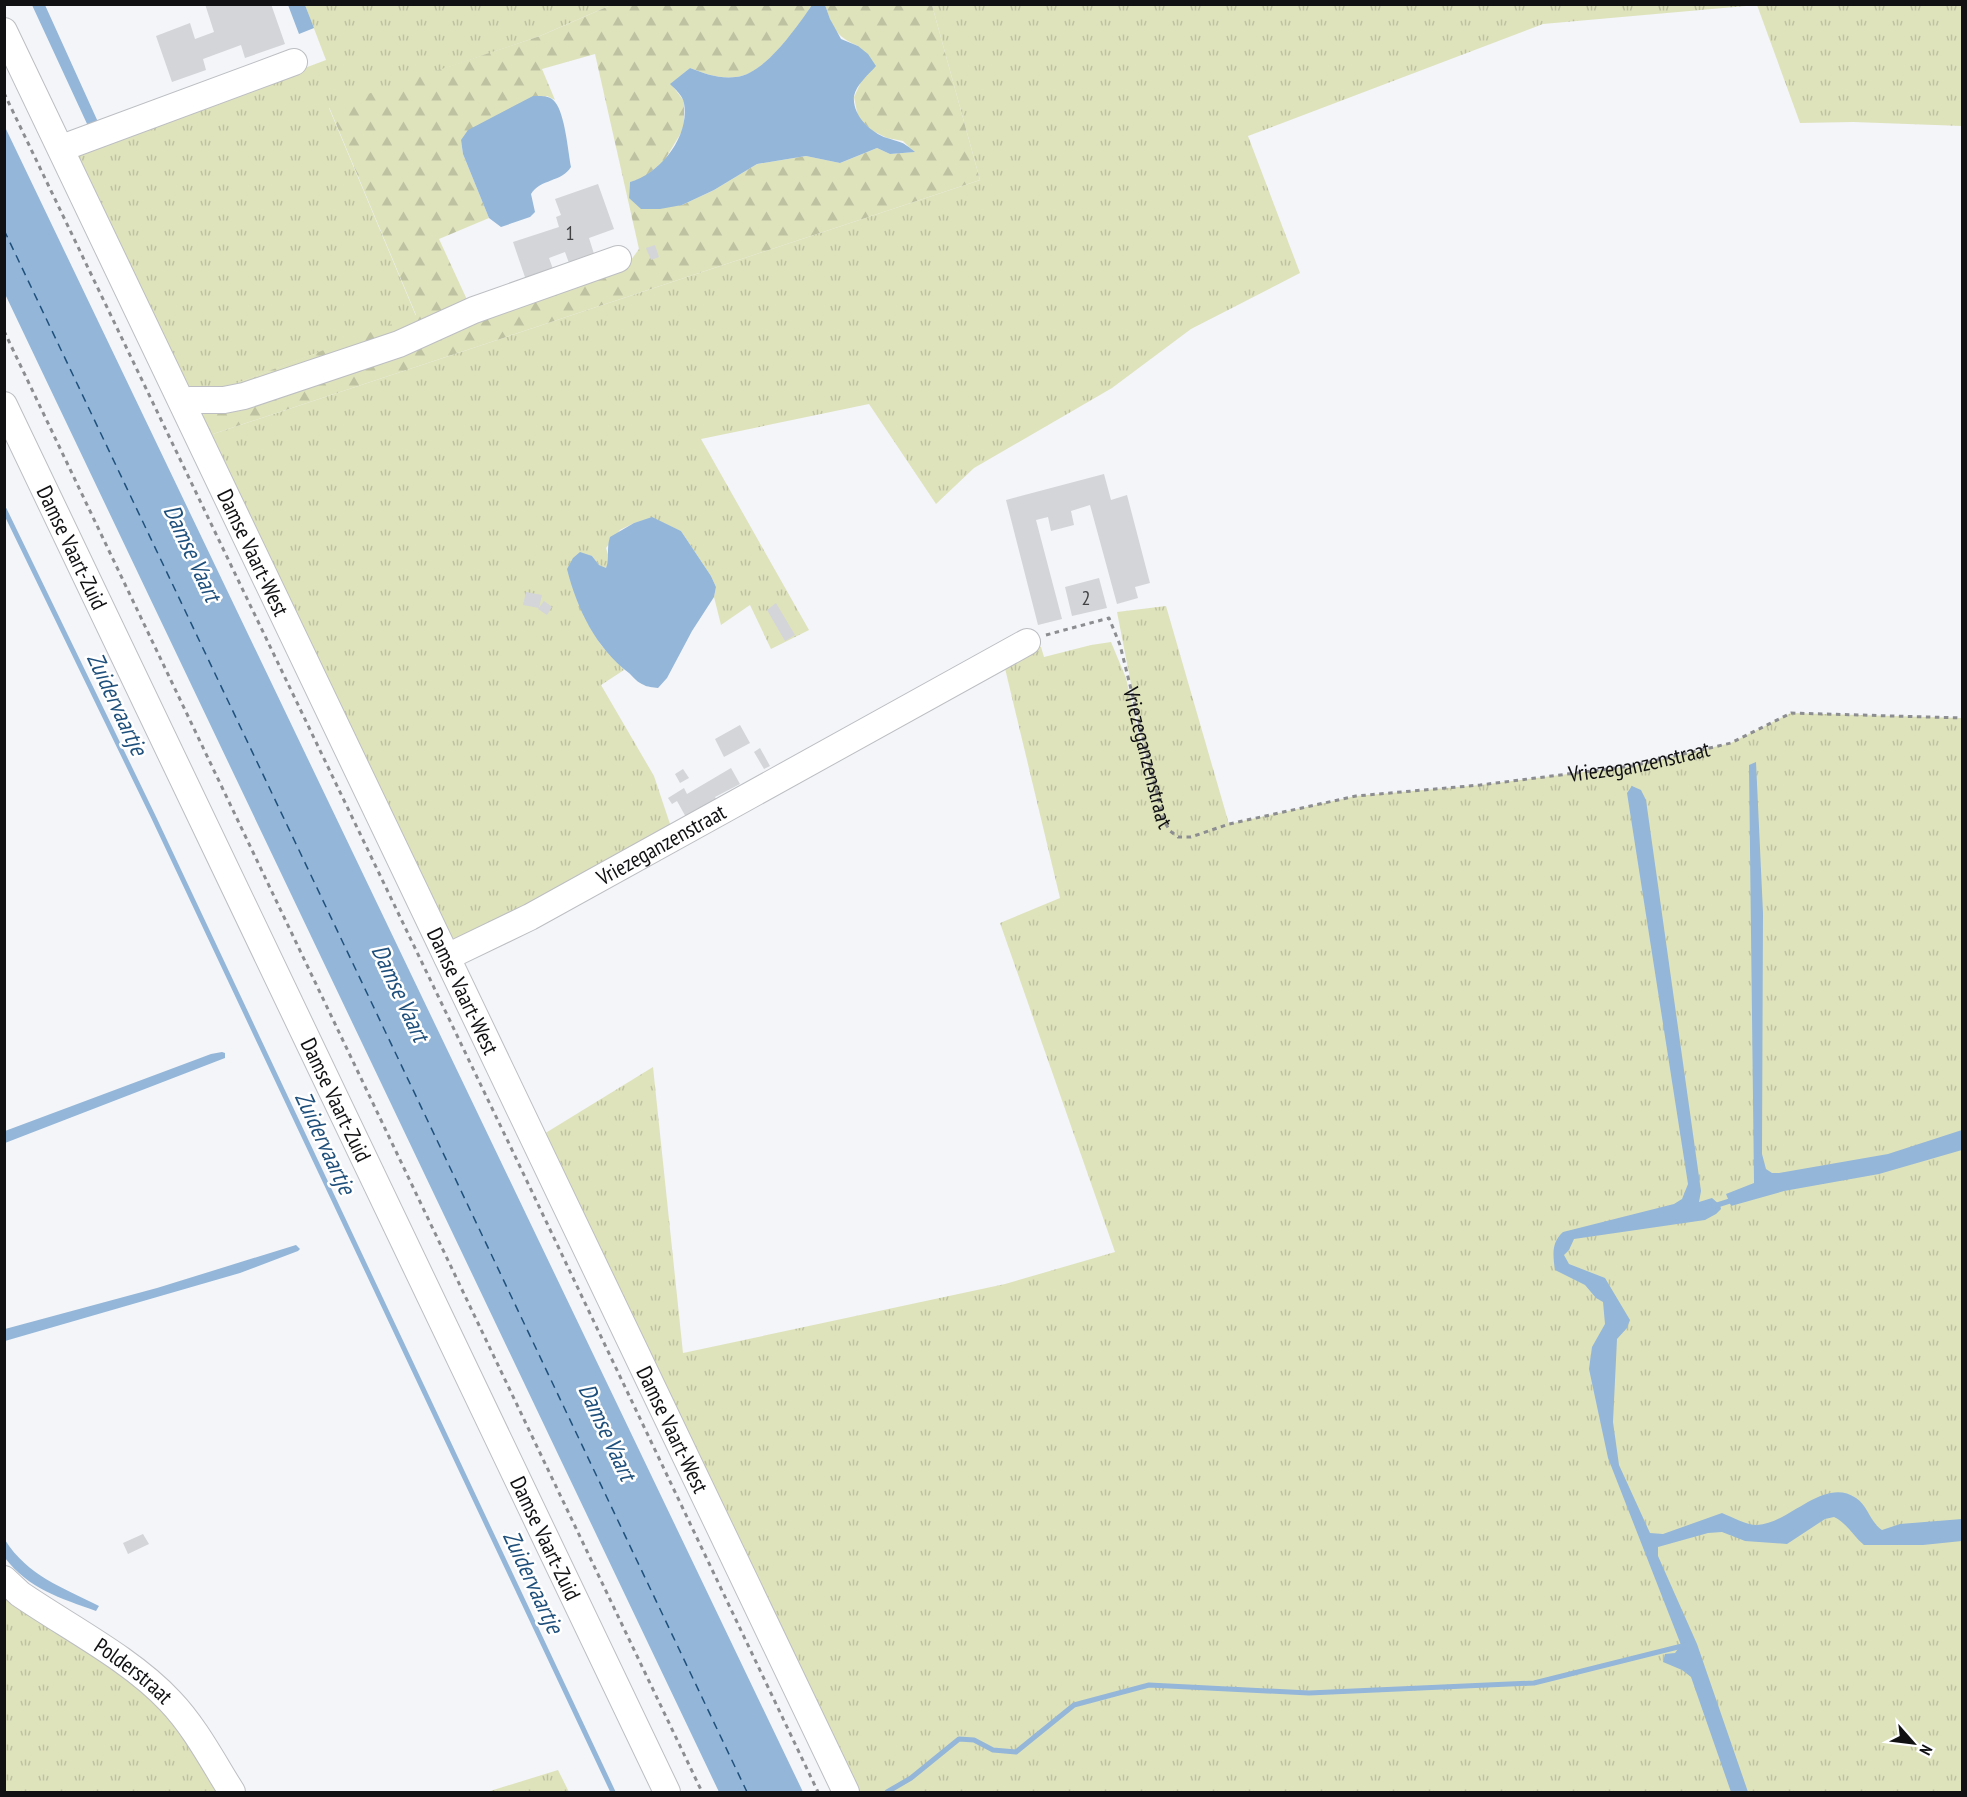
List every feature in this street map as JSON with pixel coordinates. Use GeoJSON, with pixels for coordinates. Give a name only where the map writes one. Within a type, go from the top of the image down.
{"type":"FeatureCollection","features":[{"type":"Feature","properties":{"kind":"street","name":"Damse Vaart-West"},"geometry":{"type":"LineString","coordinates":[[4,31],[62,148],[846,1792]]}},
{"type":"Feature","properties":{"kind":"street"},"geometry":{"type":"LineString","coordinates":[[62,148],[294,62]]}},
{"type":"Feature","properties":{"kind":"street"},"geometry":{"type":"LineString","coordinates":[[183,402],[224,400],[244,396],[399,344],[474,310],[618,259]]}},
{"type":"Feature","properties":{"kind":"street","name":"Damse Vaart-Zuid"},"geometry":{"type":"LineString","coordinates":[[4,405],[667,1792]]}},
{"type":"Feature","properties":{"kind":"street","name":"Vriezeganzenstraat"},"geometry":{"type":"LineString","coordinates":[[447,957],[530,916],[1027,642]]}},
{"type":"Feature","properties":{"kind":"street","name":"Polderstraat"},"geometry":{"type":"LineString","coordinates":[[4,1579],[20,1594],[133,1669],[171,1702],[232,1792]]}},
{"type":"Feature","properties":{"kind":"path"},"geometry":{"type":"LineString","coordinates":[[4,93],[818,1792]]}},
{"type":"Feature","properties":{"kind":"path"},"geometry":{"type":"LineString","coordinates":[[4,331],[702,1792]]}},
{"type":"Feature","properties":{"kind":"path","name":"Vriezeganzenstraat"},"geometry":{"type":"LineString","coordinates":[[1027,642],[1109,618],[1120,645],[1164,821],[1170,831],[1178,837],[1191,837],[1229,824],[1356,796],[1480,785],[1632,766],[1731,743],[1791,713],[1962,718]]}},
{"type":"Feature","properties":{"kind":"green space"},"geometry":{"type":"Polygon","coordinates":[[[305,5],[611,5],[540,36],[329,108],[416,316],[187,402],[67,148],[96,146],[326,60],[305,5]]]}},
{"type":"Feature","properties":{"kind":"green space"},"geometry":{"type":"Polygon","coordinates":[[[611,5],[812,5],[798,26],[758,68],[736,77],[724,77],[690,68],[671,84],[684,101],[684,128],[664,161],[643,178],[630,182],[629,198],[682,205],[714,190],[757,164],[806,156],[840,163],[877,148],[890,154],[914,152],[903,141],[887,138],[871,130],[858,117],[854,97],[860,84],[858,46],[840,35],[830,20],[825,5],[932,5],[980,180],[204,437],[187,402],[416,315],[329,107],[540,36],[611,5]],[[595,54],[542,69],[555,100],[547,96],[461,140],[463,154],[489,218],[439,239],[475,317],[628,264],[639,249],[595,54]]]}},
{"type":"Feature","properties":{"kind":"green space"},"geometry":{"type":"Polygon","coordinates":[[[932,5],[1757,5],[1543,24],[1248,136],[1300,273],[1191,329],[1112,388],[974,468],[936,504],[869,404],[701,439],[809,630],[771,649],[750,605],[721,625],[714,597],[716,587],[681,531],[652,518],[620,530],[606,548],[609,558],[606,569],[599,565],[592,556],[587,622],[601,645],[624,670],[601,685],[654,776],[673,833],[460,941],[449,937],[204,437],[980,180],[932,5]]]}},
{"type":"Feature","properties":{"kind":"green space"},"geometry":{"type":"Polygon","coordinates":[[[1757,5],[1962,5],[1962,126],[1853,122],[1800,123],[1757,5]]]}},
{"type":"Feature","properties":{"kind":"green space"},"geometry":{"type":"Polygon","coordinates":[[[1166,606],[1229,824],[1356,796],[1480,785],[1632,766],[1731,743],[1791,713],[1962,718],[1962,1792],[848,1792],[539,1137],[653,1067],[683,1353],[1005,1284],[1115,1252],[1000,923],[1060,898],[1003,660],[1036,645],[1041,647],[1044,657],[1111,642],[1126,678],[1154,802],[1117,612],[1166,606]]]}},
{"type":"Feature","properties":{"kind":"green space"},"geometry":{"type":"Polygon","coordinates":[[[4,1585],[131,1672],[228,1792],[5,1792],[4,1585]]]}},
{"type":"Feature","properties":{"kind":"green space"},"geometry":{"type":"Polygon","coordinates":[[[558,1770],[569,1792],[487,1792],[558,1770]]]}},
{"type":"Feature","properties":{"kind":"water"},"geometry":{"type":"Polygon","coordinates":[[[32,5],[45,5],[98,122],[88,126],[32,5]]]}},
{"type":"Feature","properties":{"kind":"water"},"geometry":{"type":"Polygon","coordinates":[[[288,5],[305,5],[314,28],[299,34],[288,5]]]}},
{"type":"Feature","properties":{"kind":"water"},"geometry":{"type":"Polygon","coordinates":[[[812,5],[825,5],[841,39],[858,46],[868,54],[876,66],[857,88],[854,96],[856,110],[863,122],[874,132],[904,144],[915,152],[890,154],[877,148],[840,163],[806,156],[757,164],[714,190],[682,205],[660,209],[641,209],[629,198],[630,182],[662,162],[678,140],[685,116],[683,100],[670,84],[690,68],[707,74],[736,77],[758,68],[779,48],[812,5]]]}},
{"type":"Feature","properties":{"kind":"water"},"geometry":{"type":"Polygon","coordinates":[[[533,96],[545,96],[555,102],[564,124],[571,167],[567,172],[535,189],[531,194],[535,212],[530,217],[501,227],[489,218],[463,154],[461,140],[468,130],[533,96]]]}},
{"type":"Feature","properties":{"kind":"water","name":"Damse Vaart"},"geometry":{"type":"Polygon","coordinates":[[[5,127],[803,1792],[719,1792],[5,294],[5,127]]]}},
{"type":"Feature","properties":{"kind":"water"},"geometry":{"type":"Polygon","coordinates":[[[652,517],[681,531],[716,587],[714,597],[692,631],[667,678],[658,688],[640,683],[607,652],[582,613],[567,569],[573,558],[580,552],[592,556],[599,565],[606,568],[610,537],[634,523],[652,517]]]}},
{"type":"Feature","properties":{"kind":"water"},"geometry":{"type":"Polygon","coordinates":[[[1756,762],[1763,913],[1762,1154],[1766,1169],[1772,1173],[1779,1173],[1888,1154],[1962,1130],[1962,1150],[1879,1174],[1784,1191],[1731,1206],[1726,1194],[1754,1183],[1749,765],[1756,762]]]}},
{"type":"Feature","properties":{"kind":"water"},"geometry":{"type":"Polygon","coordinates":[[[1632,786],[1641,790],[1646,800],[1701,1191],[1699,1202],[1712,1198],[1721,1209],[1705,1220],[1574,1239],[1564,1255],[1569,1264],[1605,1278],[1630,1320],[1627,1328],[1617,1339],[1613,1422],[1619,1465],[1650,1533],[1663,1534],[1722,1513],[1753,1525],[1769,1523],[1806,1503],[1832,1493],[1844,1493],[1856,1498],[1882,1530],[1900,1524],[1962,1519],[1962,1541],[1923,1545],[1864,1545],[1834,1517],[1825,1519],[1787,1544],[1745,1541],[1722,1532],[1708,1533],[1658,1547],[1658,1556],[1697,1644],[1748,1792],[1731,1792],[1691,1677],[1682,1670],[1663,1662],[1665,1654],[1675,1653],[1681,1645],[1608,1458],[1589,1369],[1592,1347],[1605,1324],[1603,1302],[1596,1298],[1585,1285],[1555,1270],[1554,1265],[1553,1254],[1556,1240],[1563,1232],[1674,1204],[1682,1199],[1688,1184],[1627,793],[1632,786]]]}},
{"type":"Feature","properties":{"kind":"water"},"geometry":{"type":"Polygon","coordinates":[[[225,1053],[225,1058],[5,1143],[5,1131],[211,1054],[225,1053]]]}},
{"type":"Feature","properties":{"kind":"water"},"geometry":{"type":"Polygon","coordinates":[[[296,1245],[300,1249],[298,1251],[240,1273],[5,1341],[5,1329],[157,1288],[296,1245]]]}},
{"type":"Feature","properties":{"kind":"water"},"geometry":{"type":"Polygon","coordinates":[[[5,1540],[24,1563],[35,1572],[99,1606],[96,1611],[46,1591],[24,1578],[5,1558],[5,1540]]]}},
{"type":"Feature","properties":{"kind":"building"},"geometry":{"type":"Polygon","coordinates":[[[205,4],[271,4],[285,44],[245,58],[241,45],[203,59],[206,70],[172,82],[156,36],[190,23],[195,39],[214,32],[205,4]]]}},
{"type":"Feature","properties":{"kind":"building"},"geometry":{"type":"Polygon","coordinates":[[[598,184],[614,229],[589,238],[595,257],[526,280],[513,242],[559,227],[556,217],[561,215],[555,199],[598,184]],[[565,252],[549,258],[553,269],[569,263],[565,252]]]}},
{"type":"Feature","properties":{"kind":"building"},"geometry":{"type":"Polygon","coordinates":[[[655,245],[659,257],[651,260],[646,248],[655,245]]]}},
{"type":"Feature","properties":{"kind":"building"},"geometry":{"type":"Polygon","coordinates":[[[1104,474],[1111,500],[1127,495],[1150,583],[1135,587],[1138,598],[1117,604],[1090,505],[1071,511],[1074,525],[1051,531],[1048,517],[1036,520],[1062,619],[1038,625],[1006,500],[1104,474]]]}},
{"type":"Feature","properties":{"kind":"building"},"geometry":{"type":"Polygon","coordinates":[[[1099,578],[1107,608],[1072,616],[1065,587],[1099,578]]]}},
{"type":"Feature","properties":{"kind":"building"},"geometry":{"type":"Polygon","coordinates":[[[526,592],[542,595],[539,608],[523,605],[526,592]]]}},
{"type":"Feature","properties":{"kind":"building"},"geometry":{"type":"Polygon","coordinates":[[[544,601],[552,607],[547,615],[538,609],[544,601]]]}},
{"type":"Feature","properties":{"kind":"building"},"geometry":{"type":"Polygon","coordinates":[[[776,603],[795,635],[785,641],[767,610],[776,603]]]}},
{"type":"Feature","properties":{"kind":"building"},"geometry":{"type":"Polygon","coordinates":[[[740,725],[750,743],[724,757],[715,739],[740,725]]]}},
{"type":"Feature","properties":{"kind":"building"},"geometry":{"type":"Polygon","coordinates":[[[760,748],[770,766],[764,769],[754,752],[760,748]]]}},
{"type":"Feature","properties":{"kind":"building"},"geometry":{"type":"Polygon","coordinates":[[[731,768],[740,784],[715,797],[718,802],[687,819],[677,801],[672,804],[668,798],[684,788],[687,794],[731,768]]]}},
{"type":"Feature","properties":{"kind":"building"},"geometry":{"type":"Polygon","coordinates":[[[683,769],[689,778],[680,783],[675,774],[683,769]]]}},
{"type":"Feature","properties":{"kind":"building"},"geometry":{"type":"Polygon","coordinates":[[[143,1534],[149,1544],[128,1554],[123,1543],[143,1534]]]}},
{"type":"Feature","properties":{"kind":"waterway","name":"Zuidervaartje"},"geometry":{"type":"LineString","coordinates":[[4,509],[153,816],[613,1792]]}},
{"type":"Feature","properties":{"kind":"waterway"},"geometry":{"type":"LineString","coordinates":[[1714,1206],[1733,1200]]}},
{"type":"Feature","properties":{"kind":"waterway"},"geometry":{"type":"LineString","coordinates":[[887,1792],[911,1778],[959,1739],[974,1740],[993,1750],[1016,1752],[1074,1705],[1149,1685],[1309,1693],[1534,1683],[1686,1645]]}},
{"type":"Feature","properties":{"kind":"ferry route"},"geometry":{"type":"LineString","coordinates":[[4,230],[747,1792]]}}]}
